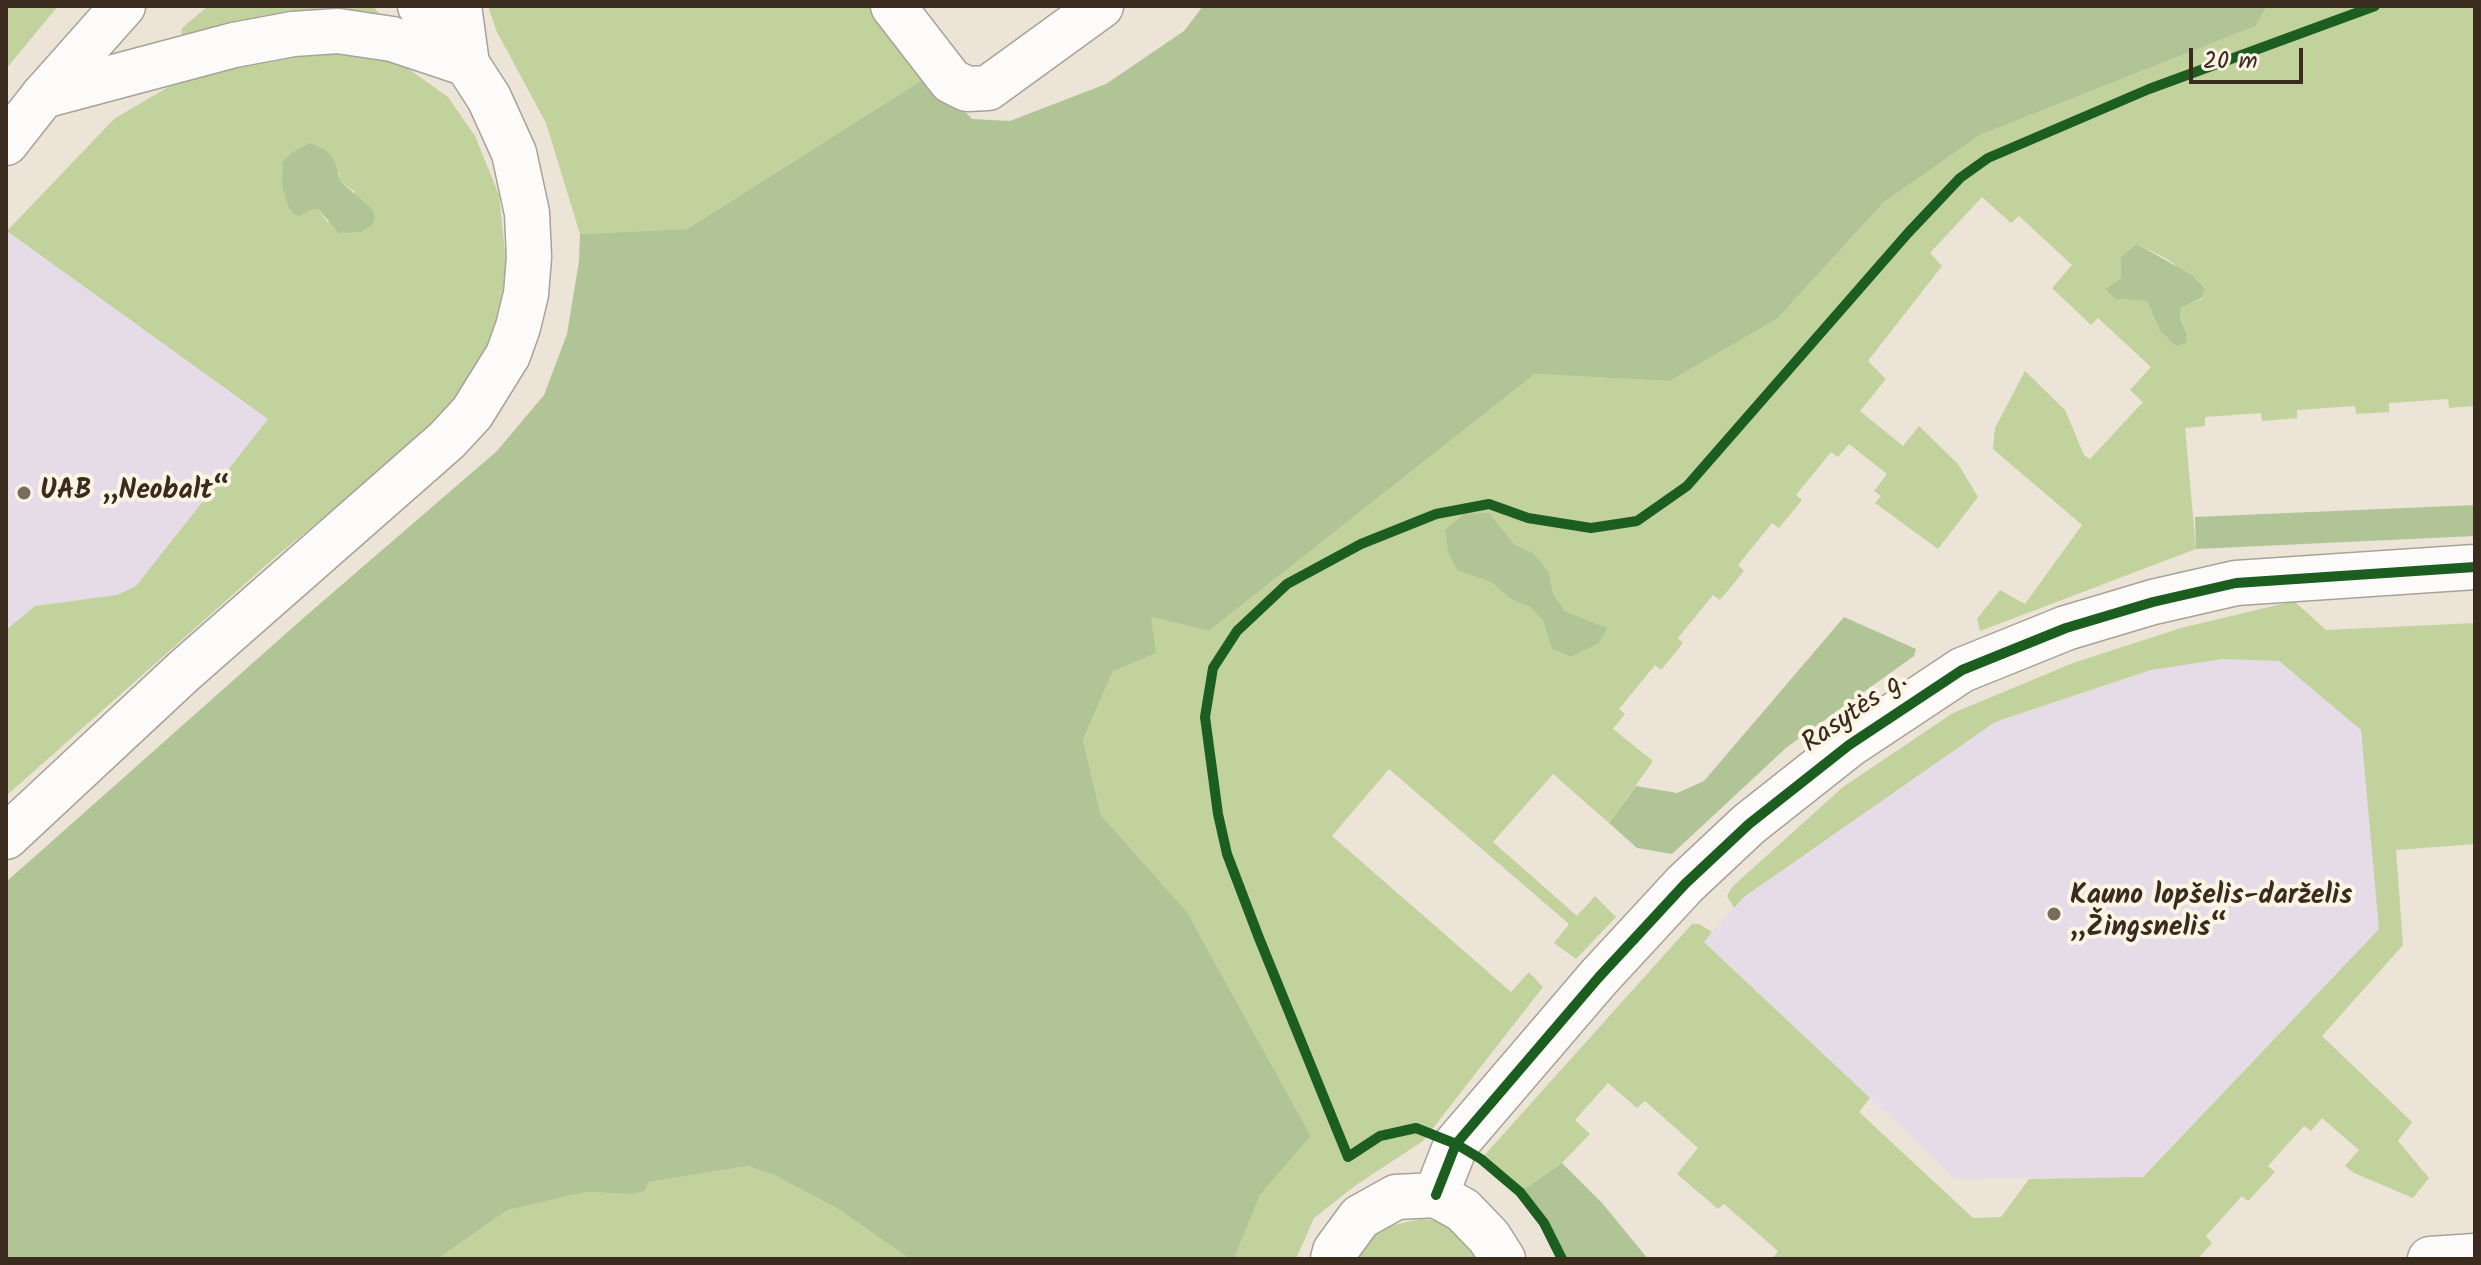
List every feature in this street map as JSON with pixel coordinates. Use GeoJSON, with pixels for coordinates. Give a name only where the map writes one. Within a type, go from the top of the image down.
{"type":"FeatureCollection","features":[{"type":"Feature","properties":{"kind":"main road"},"geometry":{"type":"LineString","coordinates":[[6,143],[123,6]]}},
{"type":"Feature","properties":{"kind":"main road"},"geometry":{"type":"LineString","coordinates":[[6,837],[184,671],[447,440],[472,413],[508,355],[526,294],[529,257],[527,213],[514,153],[489,98],[467,64],[420,6]]}},
{"type":"Feature","properties":{"kind":"main road"},"geometry":{"type":"LineString","coordinates":[[459,6],[467,64]]}},
{"type":"Feature","properties":{"kind":"main road"},"geometry":{"type":"LineString","coordinates":[[893,6],[951,81],[967,89],[988,88],[1101,6]]}},
{"type":"Feature","properties":{"kind":"main road"},"geometry":{"type":"LineString","coordinates":[[43,96],[234,45],[308,33],[338,31],[392,39],[467,64]]}},
{"type":"Feature","properties":{"kind":"main road","name":"Rasytės g."},"geometry":{"type":"LineString","coordinates":[[1436,1195],[1456,1144],[1599,977],[1685,884],[1749,824],[1849,745],[1962,670],[2066,628],[2153,602],[2236,583],[2475,567]]}},
{"type":"Feature","properties":{"kind":"main road"},"geometry":{"type":"LineString","coordinates":[[1333,1259],[1335,1251],[1360,1217],[1396,1197],[1436,1195],[1463,1210],[1489,1237],[1503,1259]]}},
{"type":"Feature","properties":{"kind":"main road"},"geometry":{"type":"LineString","coordinates":[[2430,1259],[2475,1256]]}},
{"type":"Feature","properties":{"kind":"shaded area"},"geometry":{"type":"Polygon","coordinates":[[[7,231],[268,419],[136,586],[117,595],[35,606],[6,630],[7,231]]]}},
{"type":"Feature","properties":{"kind":"shaded area","name":"Kauno lopšelis-darželis „Žingsnelis“"},"geometry":{"type":"Polygon","coordinates":[[[2223,659],[2278,661],[2365,733],[2379,929],[2142,1177],[1955,1179],[1704,941],[1744,897],[1995,722],[2151,670],[2223,659]]]}},
{"type":"Feature","properties":{"kind":"green space"},"geometry":{"type":"Polygon","coordinates":[[[6,6],[58,6],[6,69],[6,6]]]}},
{"type":"Feature","properties":{"kind":"green space"},"geometry":{"type":"Polygon","coordinates":[[[208,6],[373,6],[388,24],[181,39],[182,28],[208,6]]]}},
{"type":"Feature","properties":{"kind":"green space"},"geometry":{"type":"Polygon","coordinates":[[[488,6],[875,6],[930,75],[687,229],[580,234],[546,123],[497,32],[488,6]]]}},
{"type":"Feature","properties":{"kind":"green space"},"geometry":{"type":"Polygon","coordinates":[[[1203,6],[2267,6],[2256,26],[1980,135],[1884,202],[1777,319],[1670,381],[1535,374],[1209,631],[1151,617],[1156,653],[1113,671],[1083,740],[1101,815],[1187,912],[1311,1136],[1260,1195],[1236,1259],[910,1259],[838,1209],[774,1175],[748,1166],[649,1182],[644,1191],[631,1194],[586,1192],[508,1210],[437,1259],[6,1259],[6,882],[497,451],[544,395],[567,334],[579,261],[580,234],[687,229],[930,75],[972,119],[1010,121],[1106,84],[1184,31],[1203,6]]]}},
{"type":"Feature","properties":{"kind":"green space"},"geometry":{"type":"Polygon","coordinates":[[[2267,6],[2475,6],[2475,406],[2449,408],[2448,399],[2389,403],[2389,412],[2356,414],[2355,406],[2297,410],[2297,418],[2262,421],[2261,413],[2205,417],[2205,426],[2185,428],[2196,549],[1980,631],[1977,619],[2000,590],[2025,604],[2082,525],[1993,449],[1995,428],[2025,371],[2065,410],[2084,455],[2090,459],[2143,402],[2130,390],[2151,367],[2098,318],[2091,325],[2052,288],[2072,265],[2019,216],[2011,223],[1982,197],[1930,253],[1942,266],[1868,361],[1886,379],[1860,411],[1903,446],[1919,426],[1958,464],[1978,497],[1938,549],[1875,503],[1881,496],[1874,491],[1887,474],[1849,444],[1838,457],[1831,452],[1796,495],[1802,500],[1779,528],[1772,523],[1738,565],[1744,571],[1720,600],[1713,595],[1678,638],[1683,643],[1661,670],[1655,665],[1619,709],[1625,714],[1613,729],[1653,761],[1609,823],[1553,774],[1493,842],[1577,916],[1595,896],[1616,917],[1576,959],[1554,943],[1569,924],[1389,769],[1332,836],[1511,992],[1529,972],[1543,987],[1423,1141],[1356,1185],[1314,1218],[1296,1259],[1236,1259],[1234,1255],[1260,1195],[1311,1136],[1187,912],[1101,815],[1083,740],[1113,671],[1151,617],[1209,631],[1535,374],[1670,381],[1777,319],[1884,202],[1980,135],[2256,26],[2267,6]],[[2137,244],[2121,278],[2106,288],[2116,299],[2147,301],[2159,329],[2187,333],[2180,316],[2181,306],[2202,299],[2205,287],[2167,259],[2137,244]],[[1489,514],[1491,582],[1510,599],[1530,607],[1543,621],[1552,649],[1569,657],[1583,650],[1606,628],[1565,611],[1553,593],[1549,572],[1533,553],[1514,544],[1489,514]]]}},
{"type":"Feature","properties":{"kind":"green space"},"geometry":{"type":"Polygon","coordinates":[[[278,51],[345,51],[403,65],[448,97],[475,136],[499,195],[507,270],[492,341],[464,388],[432,428],[273,559],[6,796],[6,630],[35,606],[117,595],[136,586],[268,419],[7,231],[114,119],[185,77],[278,51]],[[339,172],[282,173],[288,206],[318,209],[328,223],[355,192],[341,182],[339,172]]]}},
{"type":"Feature","properties":{"kind":"green space"},"geometry":{"type":"Polygon","coordinates":[[[310,143],[327,151],[334,160],[341,182],[372,209],[375,217],[372,225],[361,232],[339,233],[318,209],[299,216],[294,214],[288,206],[282,185],[283,162],[291,153],[310,143]]]}},
{"type":"Feature","properties":{"kind":"green space"},"geometry":{"type":"Polygon","coordinates":[[[2137,244],[2190,274],[2205,288],[2202,298],[2181,307],[2186,343],[2176,346],[2159,329],[2147,301],[2116,299],[2105,289],[2121,278],[2121,257],[2137,244]]]}},
{"type":"Feature","properties":{"kind":"green space"},"geometry":{"type":"Polygon","coordinates":[[[2475,505],[2475,536],[2196,549],[2195,517],[2475,505]]]}},
{"type":"Feature","properties":{"kind":"green space"},"geometry":{"type":"Polygon","coordinates":[[[1489,513],[1514,544],[1533,553],[1549,572],[1553,593],[1565,611],[1607,628],[1599,643],[1570,657],[1552,649],[1543,621],[1530,607],[1510,599],[1491,582],[1457,570],[1448,551],[1445,530],[1464,514],[1489,513]]]}},
{"type":"Feature","properties":{"kind":"green space"},"geometry":{"type":"Polygon","coordinates":[[[2294,601],[2326,630],[2475,623],[2475,844],[2396,850],[2403,945],[2322,1036],[2412,1122],[2398,1141],[2429,1178],[2413,1198],[2354,1173],[2345,1166],[2359,1150],[2322,1118],[2311,1131],[2304,1126],[2268,1166],[2275,1172],[2248,1201],[2242,1196],[2206,1236],[2212,1243],[2200,1256],[2202,1259],[1772,1259],[1778,1251],[1724,1204],[1718,1209],[1677,1174],[1698,1148],[1645,1101],[1637,1108],[1608,1083],[1575,1120],[1590,1134],[1562,1163],[1520,1192],[1481,1159],[1692,924],[1699,924],[1712,932],[1704,942],[1870,1098],[1859,1112],[1973,1218],[2001,1217],[2029,1179],[2143,1177],[2379,929],[2361,730],[2279,661],[2223,659],[2151,670],[1995,722],[1744,897],[1734,908],[1727,896],[1732,887],[1843,787],[1953,713],[2073,663],[2181,628],[2294,601]]]}},
{"type":"Feature","properties":{"kind":"green space"},"geometry":{"type":"Polygon","coordinates":[[[1844,617],[1916,649],[1914,656],[1787,747],[1672,854],[1637,848],[1609,823],[1636,786],[1677,793],[1704,781],[1844,617]]]}},
{"type":"Feature","properties":{"kind":"green space"},"geometry":{"type":"Polygon","coordinates":[[[1562,1163],[1603,1204],[1648,1259],[1562,1259],[1544,1223],[1520,1192],[1562,1163]]]}},
{"type":"Feature","properties":{"kind":"green space"},"geometry":{"type":"Polygon","coordinates":[[[748,1166],[774,1175],[838,1209],[910,1259],[437,1259],[508,1210],[586,1192],[631,1194],[649,1182],[748,1166]]]}},
{"type":"Feature","properties":{"kind":"green space"},"geometry":{"type":"Polygon","coordinates":[[[1421,1219],[1451,1222],[1485,1259],[1354,1259],[1362,1241],[1385,1227],[1421,1219]]]}},
{"type":"Feature","properties":{"kind":"cycle path"},"geometry":{"type":"LineString","coordinates":[[1562,1259],[1544,1223],[1520,1192],[1481,1159],[1456,1144],[1416,1128],[1380,1136],[1348,1157],[1227,854],[1218,814],[1205,717],[1213,668],[1237,631],[1287,584],[1361,544],[1436,514],[1489,504],[1528,518],[1591,528],[1637,521],[1687,486],[1908,233],[1960,178],[1988,158],[2149,89],[2375,6]]}},
{"type":"Feature","properties":{"kind":"cycle path"},"geometry":{"type":"LineString","coordinates":[[1436,1195],[1456,1144],[1599,977],[1685,884],[1749,824],[1849,745],[1962,670],[2066,628],[2153,602],[2236,583],[2475,567]]}},
{"type":"Feature","properties":{"kind":"place","name":"UAB „Neobalt“"},"geometry":{"type":"Point","coordinates":[24,493]}},
{"type":"Feature","properties":{"kind":"place","name":"Kauno lopšelis-darželis „Žingsnelis“"},"geometry":{"type":"Point","coordinates":[2054,914]}}]}
